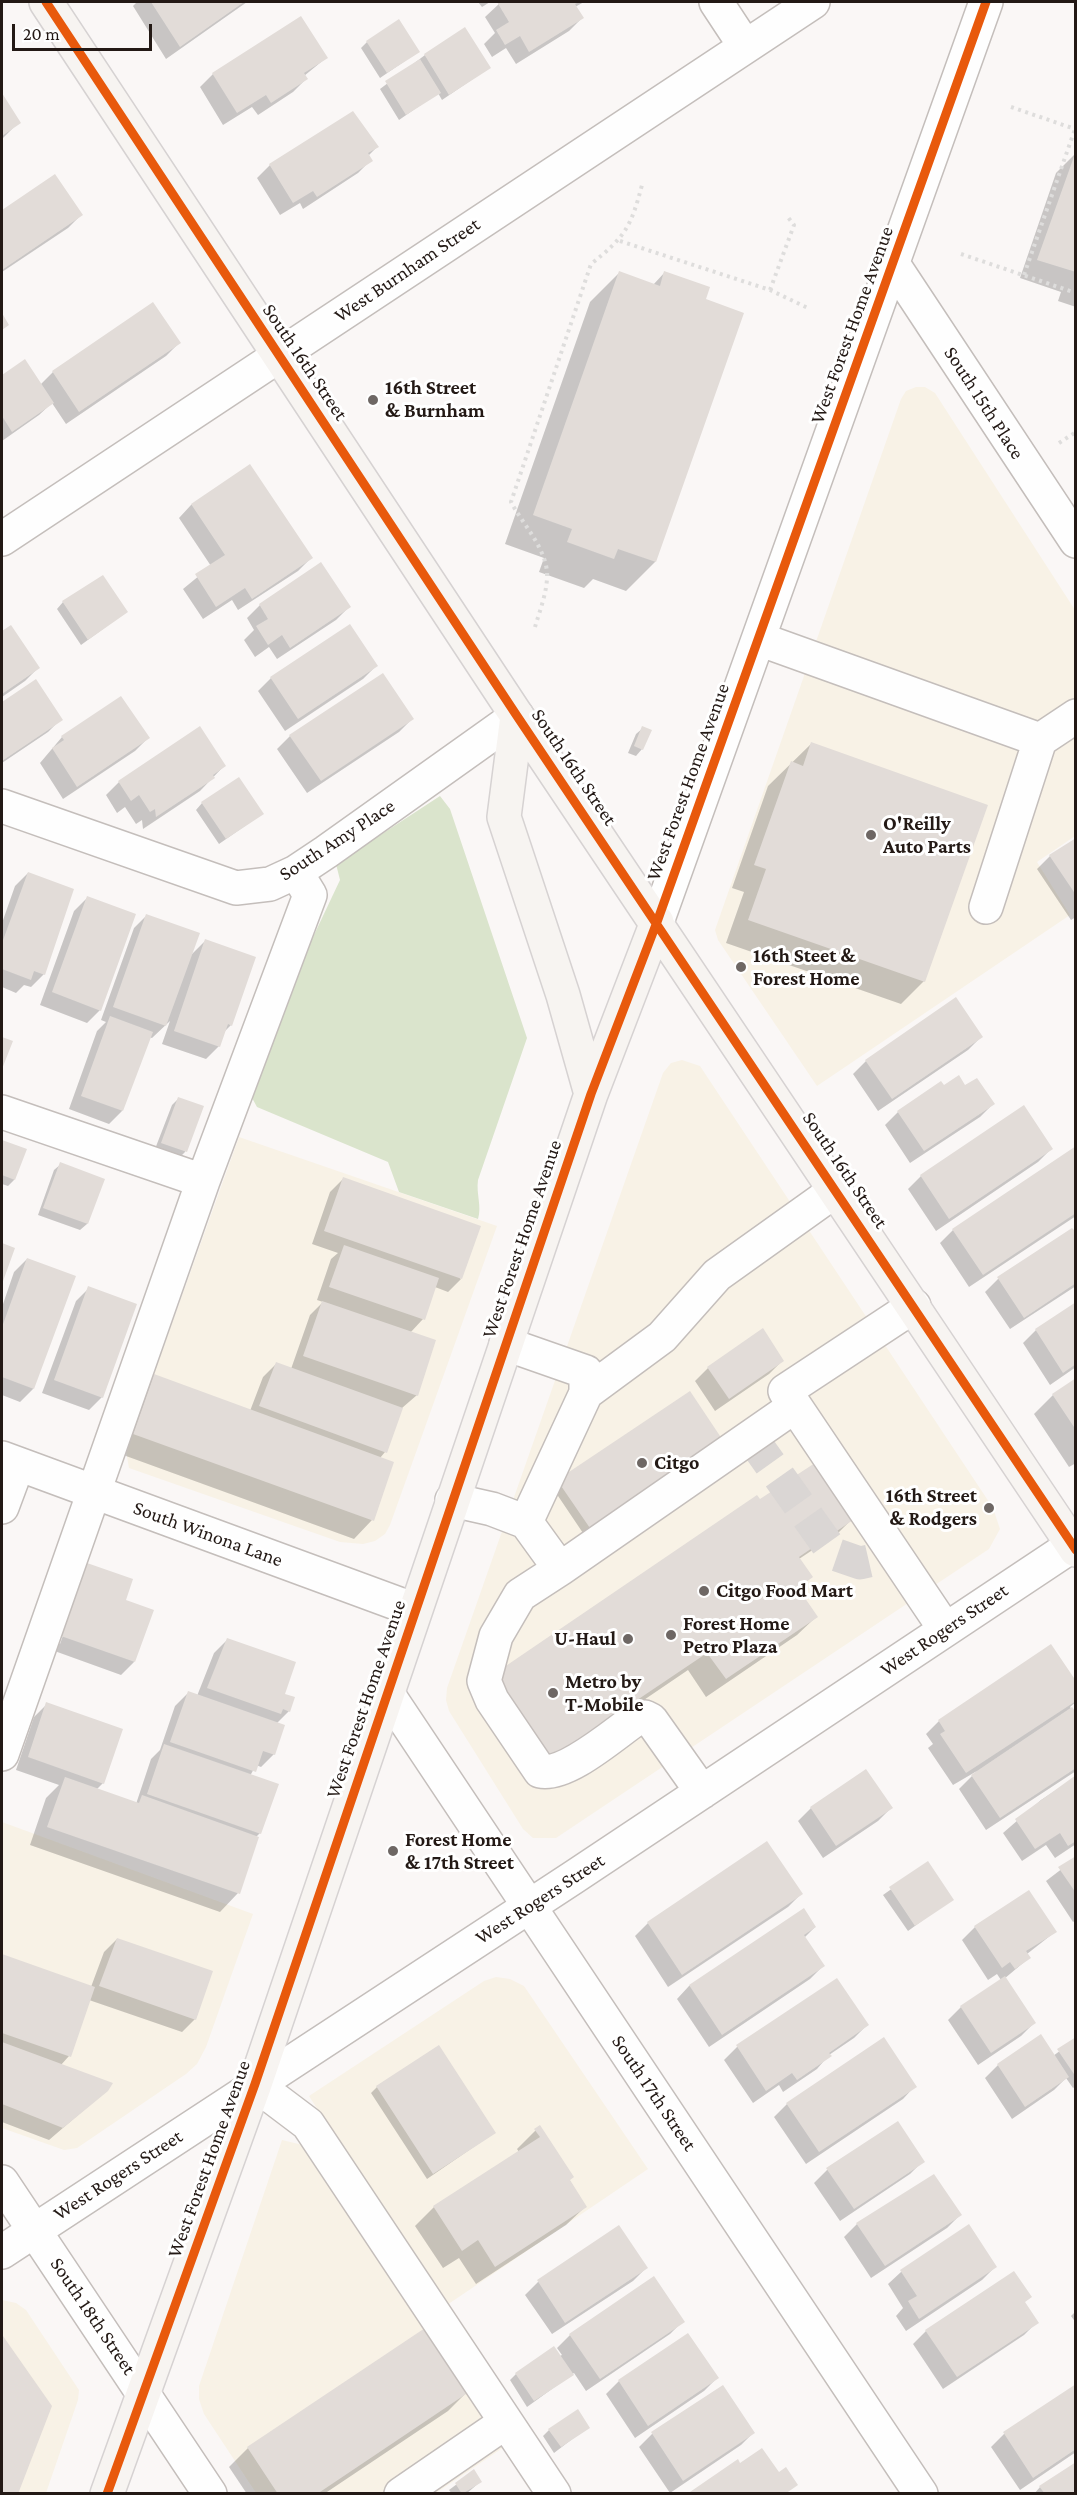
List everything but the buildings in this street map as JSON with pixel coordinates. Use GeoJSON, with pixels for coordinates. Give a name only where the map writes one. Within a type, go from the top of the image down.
{"type":"FeatureCollection","features":[{"type":"Feature","properties":{"kind":"main road","name":"South 16th Street"},"geometry":{"type":"LineString","coordinates":[[46,2],[517,716],[1074,1546]]}},
{"type":"Feature","properties":{"kind":"main road"},"geometry":{"type":"LineString","coordinates":[[517,716],[504,817],[563,994],[591,1094]]}},
{"type":"Feature","properties":{"kind":"main road","name":"West Forest Home Avenue"},"geometry":{"type":"LineString","coordinates":[[108,2493],[255,2084],[591,1094],[657,922]]}},
{"type":"Feature","properties":{"kind":"street"},"geometry":{"type":"LineString","coordinates":[[716,2],[746,46]]}},
{"type":"Feature","properties":{"kind":"street","name":"West Burnham Street"},"geometry":{"type":"LineString","coordinates":[[2,539],[813,2]]}},
{"type":"Feature","properties":{"kind":"street","name":"West Forest Home Avenue"},"geometry":{"type":"LineString","coordinates":[[657,922],[986,2]]}},
{"type":"Feature","properties":{"kind":"street","name":"South 15th Place"},"geometry":{"type":"LineString","coordinates":[[893,264],[1076,542]]}},
{"type":"Feature","properties":{"kind":"street"},"geometry":{"type":"LineString","coordinates":[[759,639],[1040,740]]}},
{"type":"Feature","properties":{"kind":"street","name":"South Amy Place"},"geometry":{"type":"LineString","coordinates":[[2,806],[236,888],[270,884],[296,872],[517,716]]}},
{"type":"Feature","properties":{"kind":"street"},"geometry":{"type":"LineString","coordinates":[[986,908],[1040,740],[1076,716]]}},
{"type":"Feature","properties":{"kind":"street"},"geometry":{"type":"LineString","coordinates":[[2,1754],[203,1181],[310,895],[296,872]]}},
{"type":"Feature","properties":{"kind":"street"},"geometry":{"type":"LineString","coordinates":[[2,1112],[203,1181]]}},
{"type":"Feature","properties":{"kind":"street"},"geometry":{"type":"LineString","coordinates":[[586,1393],[662,1337],[717,1275],[836,1190]]}},
{"type":"Feature","properties":{"kind":"street"},"geometry":{"type":"LineString","coordinates":[[914,1306],[785,1391],[945,1629]]}},
{"type":"Feature","properties":{"kind":"street"},"geometry":{"type":"LineString","coordinates":[[506,1344],[586,1372],[586,1393],[526,1522]]}},
{"type":"Feature","properties":{"kind":"street"},"geometry":{"type":"LineString","coordinates":[[702,1792],[651,1720],[645,1717],[636,1719],[566,1767],[547,1773],[540,1771],[492,1700],[484,1682],[496,1636],[520,1595],[795,1406]]}},
{"type":"Feature","properties":{"kind":"street"},"geometry":{"type":"LineString","coordinates":[[2,1507],[10,1461]]}},
{"type":"Feature","properties":{"kind":"street","name":"South Winona Lane"},"geometry":{"type":"LineString","coordinates":[[10,1461],[415,1610]]}},
{"type":"Feature","properties":{"kind":"street"},"geometry":{"type":"LineString","coordinates":[[453,1500],[492,1509],[526,1522],[560,1569]]}},
{"type":"Feature","properties":{"kind":"street","name":"West Rogers Street"},"geometry":{"type":"LineString","coordinates":[[2,2252],[255,2084],[530,1907],[945,1629],[1074,1546]]}},
{"type":"Feature","properties":{"kind":"street","name":"South 17th Street"},"geometry":{"type":"LineString","coordinates":[[387,1693],[921,2493]]}},
{"type":"Feature","properties":{"kind":"street"},"geometry":{"type":"LineString","coordinates":[[255,2084],[308,2124],[554,2493]]}},
{"type":"Feature","properties":{"kind":"street","name":"South 18th Street"},"geometry":{"type":"LineString","coordinates":[[2,2182],[210,2493]]}},
{"type":"Feature","properties":{"kind":"street"},"geometry":{"type":"LineString","coordinates":[[401,2493],[506,2422]]}},
{"type":"Feature","properties":{"kind":"path"},"geometry":{"type":"LineString","coordinates":[[1011,107],[1075,130],[1024,275]]}},
{"type":"Feature","properties":{"kind":"path"},"geometry":{"type":"LineString","coordinates":[[535,627],[547,573],[541,553],[511,502],[591,264],[621,241],[636,209],[642,186]]}},
{"type":"Feature","properties":{"kind":"path"},"geometry":{"type":"LineString","coordinates":[[770,290],[794,225],[787,216]]}},
{"type":"Feature","properties":{"kind":"path"},"geometry":{"type":"LineString","coordinates":[[621,241],[770,290],[810,309]]}},
{"type":"Feature","properties":{"kind":"path"},"geometry":{"type":"LineString","coordinates":[[961,254],[1076,293]]}},
{"type":"Feature","properties":{"kind":"path"},"geometry":{"type":"LineString","coordinates":[[1057,444],[1076,432]]}},
{"type":"Feature","properties":{"kind":"shaded area"},"geometry":{"type":"Polygon","coordinates":[[[916,387],[925,387],[935,393],[1075,610],[1075,836],[1037,862],[1070,915],[817,1086],[718,940],[715,930],[901,399],[906,391],[916,387]]]}},
{"type":"Feature","properties":{"kind":"shaded area"},"geometry":{"type":"Polygon","coordinates":[[[682,1060],[700,1066],[993,1508],[1000,1529],[989,1549],[556,1838],[533,1838],[523,1829],[449,1711],[446,1700],[447,1688],[663,1073],[671,1063],[682,1060]]]}},
{"type":"Feature","properties":{"kind":"shaded area"},"geometry":{"type":"Polygon","coordinates":[[[239,1137],[497,1226],[390,1525],[385,1534],[375,1541],[363,1544],[340,1542],[129,1468],[126,1451],[239,1137]]]}},
{"type":"Feature","properties":{"kind":"shaded area"},"geometry":{"type":"Polygon","coordinates":[[[2,1822],[253,1914],[206,2047],[197,2064],[186,2074],[77,2148],[64,2150],[2,2128],[2,1822]]]}},
{"type":"Feature","properties":{"kind":"shaded area"},"geometry":{"type":"Polygon","coordinates":[[[496,1977],[510,1979],[524,1986],[648,2169],[444,2307],[309,2096],[484,1981],[496,1977]]]}},
{"type":"Feature","properties":{"kind":"shaded area"},"geometry":{"type":"Polygon","coordinates":[[[282,2140],[307,2146],[507,2445],[436,2493],[256,2493],[204,2414],[199,2399],[199,2386],[282,2140]]]}},
{"type":"Feature","properties":{"kind":"shaded area"},"geometry":{"type":"Polygon","coordinates":[[[2,2300],[16,2303],[26,2310],[79,2390],[78,2400],[46,2493],[2,2493],[2,2300]]]}},
{"type":"Feature","properties":{"kind":"green space"},"geometry":{"type":"Polygon","coordinates":[[[440,796],[450,809],[527,1038],[478,1180],[478,1219],[399,1192],[388,1162],[257,1107],[251,1096],[305,954],[340,880],[336,864],[440,796]]]}},
{"type":"Feature","properties":{"kind":"tunnel"},"geometry":{"type":"LineString","coordinates":[[751,1437],[834,1554],[860,1563],[895,1555]]}},
{"type":"Feature","properties":{"kind":"cycle path"},"geometry":{"type":"LineString","coordinates":[[46,2],[517,716],[1076,1550]]}},
{"type":"Feature","properties":{"kind":"cycle path"},"geometry":{"type":"LineString","coordinates":[[107,2494],[255,2084],[591,1094],[657,922],[986,2]]}},
{"type":"Feature","properties":{"kind":"place","name":"16th Street & Burnham"},"geometry":{"type":"Point","coordinates":[373,400]}},
{"type":"Feature","properties":{"kind":"place","name":"O'Reilly Auto Parts"},"geometry":{"type":"Point","coordinates":[871,835]}},
{"type":"Feature","properties":{"kind":"place","name":"16th Steet & Forest Home"},"geometry":{"type":"Point","coordinates":[741,967]}},
{"type":"Feature","properties":{"kind":"place","name":"Citgo"},"geometry":{"type":"Point","coordinates":[642,1463]}},
{"type":"Feature","properties":{"kind":"place","name":"16th Street & Rodgers"},"geometry":{"type":"Point","coordinates":[989,1508]}},
{"type":"Feature","properties":{"kind":"place","name":"Citgo Food Mart"},"geometry":{"type":"Point","coordinates":[704,1591]}},
{"type":"Feature","properties":{"kind":"place","name":"Forest Home Petro Plaza"},"geometry":{"type":"Point","coordinates":[671,1635]}},
{"type":"Feature","properties":{"kind":"place","name":"U-Haul"},"geometry":{"type":"Point","coordinates":[628,1639]}},
{"type":"Feature","properties":{"kind":"place","name":"Metro by T-Mobile"},"geometry":{"type":"Point","coordinates":[553,1693]}},
{"type":"Feature","properties":{"kind":"place","name":"Forest Home & 17th Street"},"geometry":{"type":"Point","coordinates":[393,1851]}}]}
